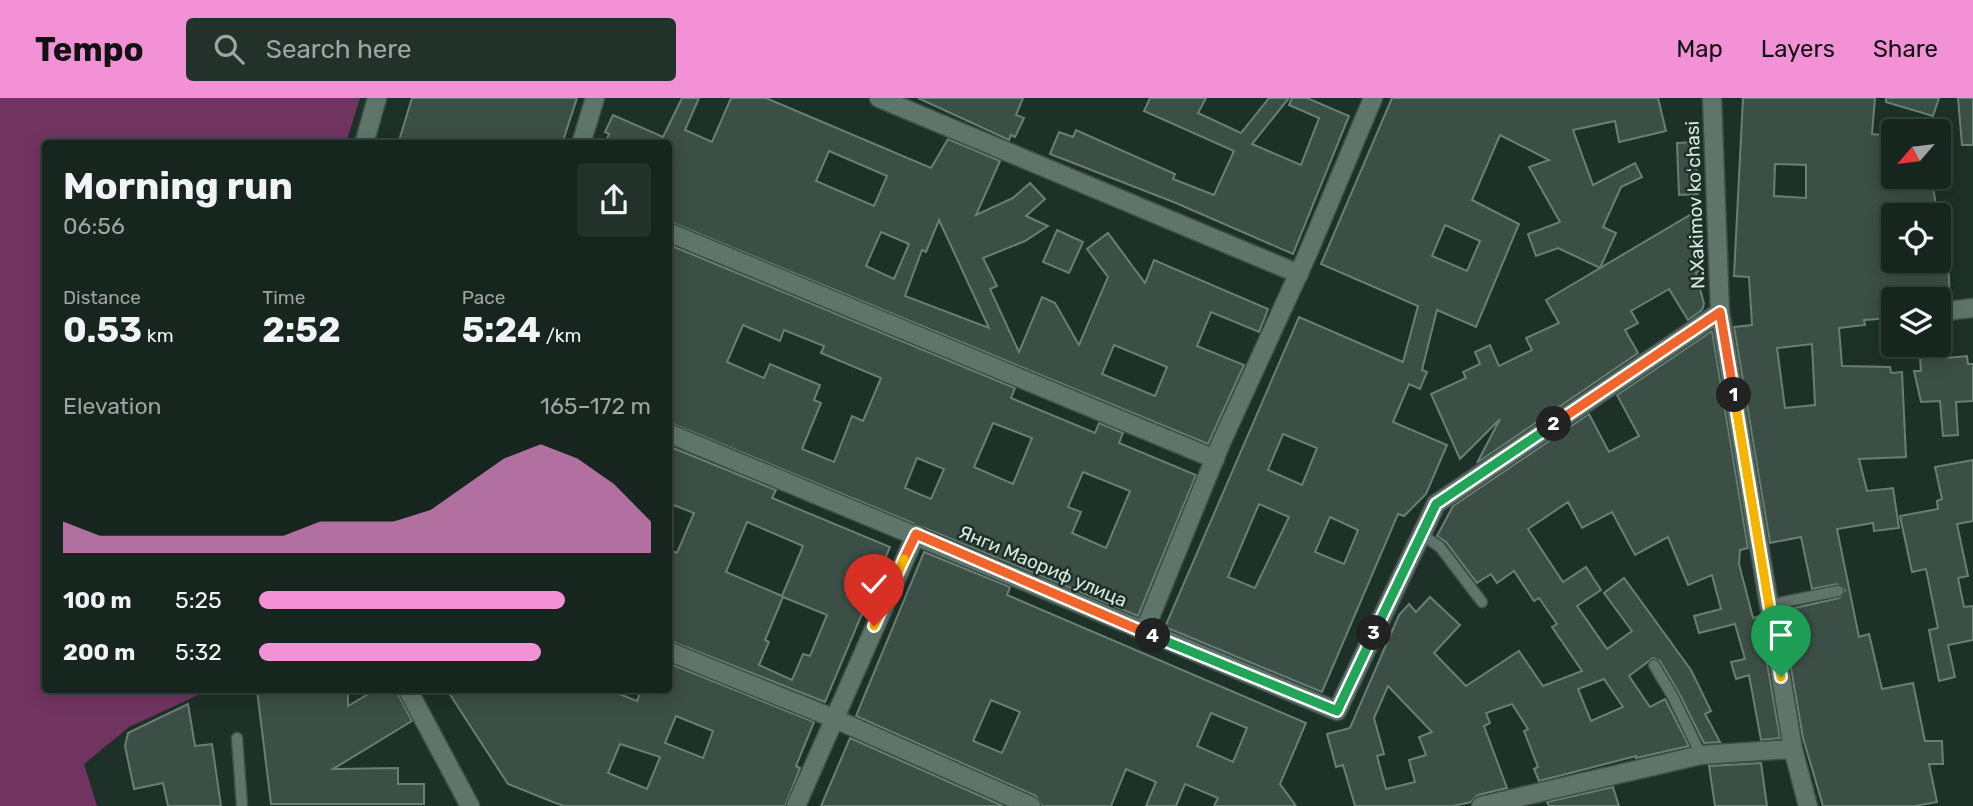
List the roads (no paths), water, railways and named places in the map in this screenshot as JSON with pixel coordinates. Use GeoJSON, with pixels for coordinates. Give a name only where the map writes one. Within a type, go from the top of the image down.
{"type":"FeatureCollection","features":[{"type":"Feature","properties":{"kind":"street"},"geometry":{"type":"LineString","coordinates":[[365,140],[377,98]]}},
{"type":"Feature","properties":{"kind":"street"},"geometry":{"type":"LineString","coordinates":[[582,140],[595,98]]}},
{"type":"Feature","properties":{"kind":"street"},"geometry":{"type":"LineString","coordinates":[[879,98],[1299,274]]}},
{"type":"Feature","properties":{"kind":"street","name":"N.Xakimov koʻchasi"},"geometry":{"type":"LineString","coordinates":[[1712,98],[1720,312],[1793,749],[1808,806]]}},
{"type":"Feature","properties":{"kind":"street"},"geometry":{"type":"LineString","coordinates":[[1144,632],[1215,459],[1299,274],[1368,100]]}},
{"type":"Feature","properties":{"kind":"street"},"geometry":{"type":"LineString","coordinates":[[672,234],[1215,459]]}},
{"type":"Feature","properties":{"kind":"street"},"geometry":{"type":"LineString","coordinates":[[1951,311],[1973,309]]}},
{"type":"Feature","properties":{"kind":"street","name":"Янги Маориф улица"},"geometry":{"type":"LineString","coordinates":[[672,435],[1337,711],[1436,504],[1720,312]]}},
{"type":"Feature","properties":{"kind":"street"},"geometry":{"type":"LineString","coordinates":[[796,806],[916,534]]}},
{"type":"Feature","properties":{"kind":"street"},"geometry":{"type":"LineString","coordinates":[[672,653],[833,718],[1031,806]]}},
{"type":"Feature","properties":{"kind":"street"},"geometry":{"type":"LineString","coordinates":[[410,693],[470,806]]}},
{"type":"Feature","properties":{"kind":"street"},"geometry":{"type":"LineString","coordinates":[[1481,806],[1515,802],[1701,755],[1793,749]]}},
{"type":"Feature","properties":{"kind":"lane"},"geometry":{"type":"LineString","coordinates":[[1422,534],[1440,547],[1482,602]]}},
{"type":"Feature","properties":{"kind":"lane"},"geometry":{"type":"LineString","coordinates":[[1769,605],[1838,591]]}},
{"type":"Feature","properties":{"kind":"lane"},"geometry":{"type":"LineString","coordinates":[[1654,665],[1701,755]]}},
{"type":"Feature","properties":{"kind":"lane"},"geometry":{"type":"LineString","coordinates":[[237,738],[242,806]]}}]}
